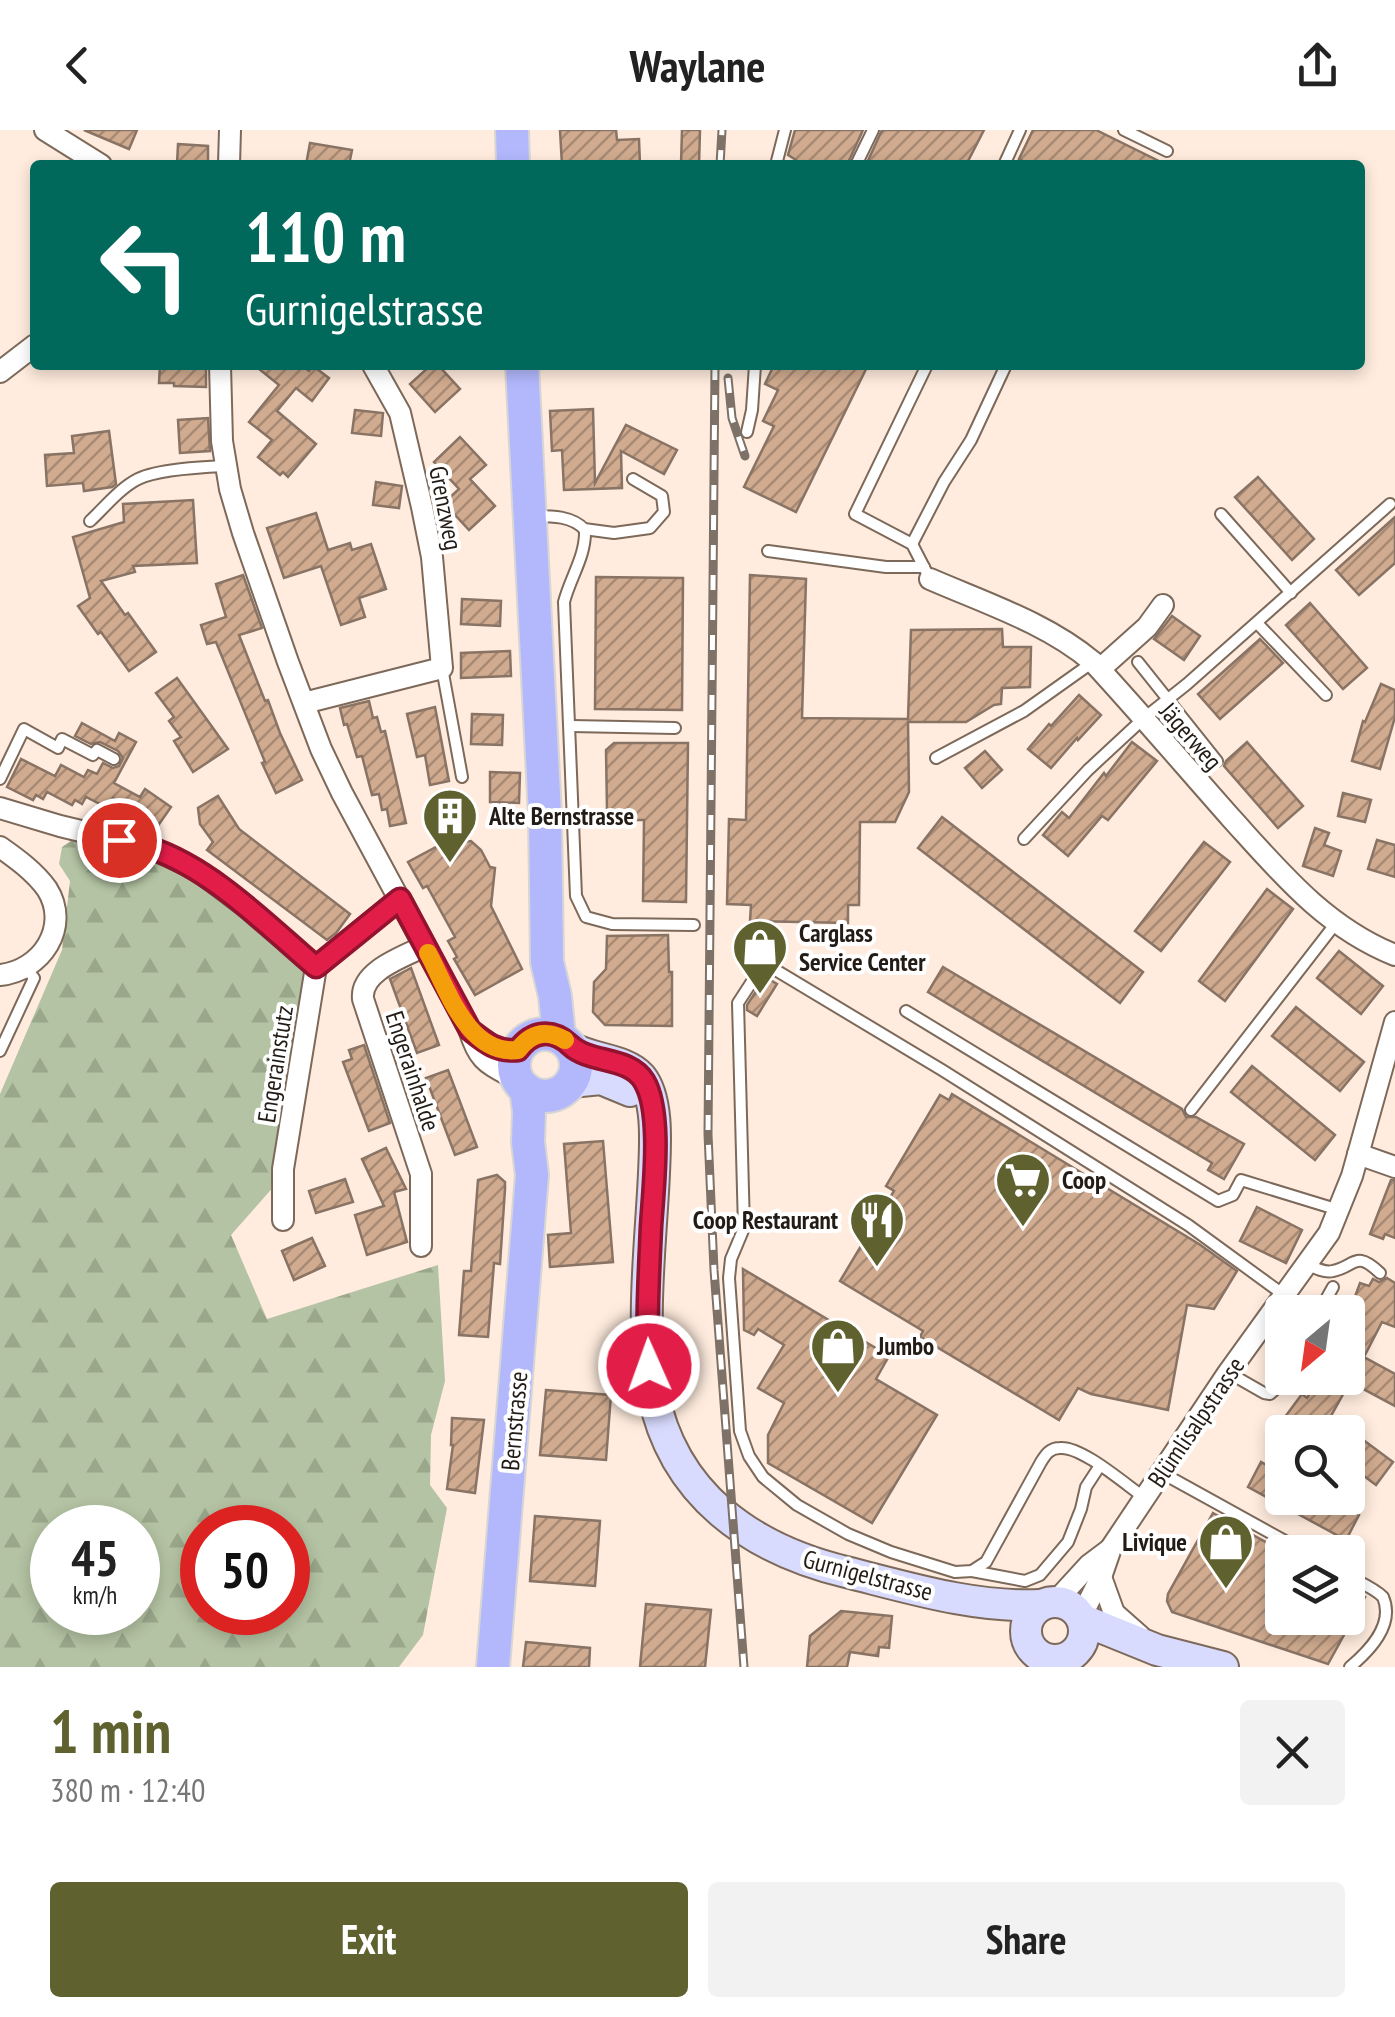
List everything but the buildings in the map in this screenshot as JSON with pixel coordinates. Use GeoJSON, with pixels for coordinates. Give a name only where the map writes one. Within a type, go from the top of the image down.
{"type":"FeatureCollection","features":[{"type":"Feature","properties":{"kind":"main road"},"geometry":{"type":"LineString","coordinates":[[512,130],[513,160]]}},
{"type":"Feature","properties":{"kind":"main road","name":"Bernstrasse"},"geometry":{"type":"LineString","coordinates":[[493,1667],[532,1176],[529,1112],[543,1064],[555,996],[547,962],[544,815],[522,370]]}},
{"type":"Feature","properties":{"kind":"main road","name":"Gurnigelstrasse"},"geometry":{"type":"LineString","coordinates":[[543,1064],[612,1082],[652,1108],[655,1146],[649,1366],[658,1414],[678,1461],[714,1508],[776,1548],[828,1568],[972,1603],[1051,1637],[1157,1650],[1223,1667]]}},
{"type":"Feature","properties":{"kind":"street"},"geometry":{"type":"LineString","coordinates":[[44,130],[93,160]]}},
{"type":"Feature","properties":{"kind":"street"},"geometry":{"type":"LineString","coordinates":[[229,160],[230,130]]}},
{"type":"Feature","properties":{"kind":"street"},"geometry":{"type":"LineString","coordinates":[[0,372],[30,349]]}},
{"type":"Feature","properties":{"kind":"street"},"geometry":{"type":"LineString","coordinates":[[220,370],[226,466],[243,533],[336,782],[470,1030],[497,1049],[543,1064]]}},
{"type":"Feature","properties":{"kind":"street","name":"Grenzweg"},"geometry":{"type":"LineString","coordinates":[[377,370],[400,412],[422,507],[432,557],[442,668]]}},
{"type":"Feature","properties":{"kind":"street","name":"Jägerweg"},"geometry":{"type":"LineString","coordinates":[[927,573],[1080,650],[1292,886],[1336,923],[1395,955]]}},
{"type":"Feature","properties":{"kind":"street"},"geometry":{"type":"LineString","coordinates":[[1097,666],[1147,628],[1162,605]]}},
{"type":"Feature","properties":{"kind":"street"},"geometry":{"type":"LineString","coordinates":[[304,703],[442,668]]}},
{"type":"Feature","properties":{"kind":"street"},"geometry":{"type":"LineString","coordinates":[[0,808],[151,848],[196,870],[316,967],[400,899]]}},
{"type":"Feature","properties":{"kind":"street"},"geometry":{"type":"LineString","coordinates":[[0,847],[41,882],[54,909],[54,934],[38,958],[26,968],[0,975]]}},
{"type":"Feature","properties":{"kind":"street","name":"Engerainhalde"},"geometry":{"type":"LineString","coordinates":[[421,1246],[421,1174],[362,990],[384,967],[424,946]]}},
{"type":"Feature","properties":{"kind":"street","name":"Engerainstutz"},"geometry":{"type":"LineString","coordinates":[[283,1220],[283,1169],[316,967]]}},
{"type":"Feature","properties":{"kind":"street","name":"Blümlisalpstrasse"},"geometry":{"type":"LineString","coordinates":[[1285,1295],[1329,1234],[1340,1210],[1395,1022]]}},
{"type":"Feature","properties":{"kind":"street"},"geometry":{"type":"LineString","coordinates":[[1358,1154],[1395,1167]]}},
{"type":"Feature","properties":{"kind":"street","name":"Blümlisalpstrasse"},"geometry":{"type":"LineString","coordinates":[[1051,1637],[1090,1565],[1111,1548],[1265,1322]]}},
{"type":"Feature","properties":{"kind":"street","name":"Blümlisalpstrasse"},"geometry":{"type":"LineString","coordinates":[[1051,1637],[1102,1577],[1111,1548]]}},
{"type":"Feature","properties":{"kind":"street"},"geometry":{"type":"LineString","coordinates":[[1102,1577],[1114,1613],[1157,1650]]}},
{"type":"Feature","properties":{"kind":"lane"},"geometry":{"type":"LineString","coordinates":[[777,160],[785,130]]}},
{"type":"Feature","properties":{"kind":"lane"},"geometry":{"type":"LineString","coordinates":[[859,160],[874,130]]}},
{"type":"Feature","properties":{"kind":"lane"},"geometry":{"type":"LineString","coordinates":[[1007,160],[1020,130]]}},
{"type":"Feature","properties":{"kind":"lane"},"geometry":{"type":"LineString","coordinates":[[1124,130],[1168,151]]}},
{"type":"Feature","properties":{"kind":"lane"},"geometry":{"type":"LineString","coordinates":[[747,432],[755,370]]}},
{"type":"Feature","properties":{"kind":"lane"},"geometry":{"type":"LineString","coordinates":[[926,370],[855,514],[912,544],[927,573]]}},
{"type":"Feature","properties":{"kind":"lane"},"geometry":{"type":"LineString","coordinates":[[912,544],[971,440],[1004,370]]}},
{"type":"Feature","properties":{"kind":"lane"},"geometry":{"type":"LineString","coordinates":[[90,521],[139,479],[204,466],[226,466]]}},
{"type":"Feature","properties":{"kind":"lane"},"geometry":{"type":"LineString","coordinates":[[529,516],[554,516],[584,528],[614,533],[650,528],[664,512],[662,496],[633,479]]}},
{"type":"Feature","properties":{"kind":"lane"},"geometry":{"type":"LineString","coordinates":[[1024,840],[1088,770],[1143,719],[1390,504]]}},
{"type":"Feature","properties":{"kind":"lane"},"geometry":{"type":"LineString","coordinates":[[1221,514],[1290,593]]}},
{"type":"Feature","properties":{"kind":"lane"},"geometry":{"type":"LineString","coordinates":[[584,528],[583,553],[568,584],[563,624],[571,726],[576,896],[586,917],[612,924],[694,925]]}},
{"type":"Feature","properties":{"kind":"lane"},"geometry":{"type":"LineString","coordinates":[[768,551],[927,573]]}},
{"type":"Feature","properties":{"kind":"lane"},"geometry":{"type":"LineString","coordinates":[[1257,623],[1326,695]]}},
{"type":"Feature","properties":{"kind":"lane"},"geometry":{"type":"LineString","coordinates":[[1138,662],[1218,761]]}},
{"type":"Feature","properties":{"kind":"lane"},"geometry":{"type":"LineString","coordinates":[[936,758],[1097,666]]}},
{"type":"Feature","properties":{"kind":"lane","name":"Grenzweg"},"geometry":{"type":"LineString","coordinates":[[442,668],[462,777]]}},
{"type":"Feature","properties":{"kind":"lane"},"geometry":{"type":"LineString","coordinates":[[571,726],[675,728]]}},
{"type":"Feature","properties":{"kind":"lane"},"geometry":{"type":"LineString","coordinates":[[0,779],[24,729],[58,748],[62,740],[94,755],[96,750],[114,759]]}},
{"type":"Feature","properties":{"kind":"lane"},"geometry":{"type":"LineString","coordinates":[[1191,1110],[1336,923]]}},
{"type":"Feature","properties":{"kind":"lane"},"geometry":{"type":"LineString","coordinates":[[1100,1466],[1086,1487],[1068,1542],[1040,1575],[1025,1581],[972,1571],[955,1572],[848,1534],[798,1505],[764,1477],[752,1461],[740,1431],[729,1278],[731,1259],[744,1228],[738,1003],[764,963],[1188,1225],[1283,1295]]}},
{"type":"Feature","properties":{"kind":"lane"},"geometry":{"type":"LineString","coordinates":[[0,1051],[34,978],[26,968]]}},
{"type":"Feature","properties":{"kind":"lane"},"geometry":{"type":"LineString","coordinates":[[906,1010],[1218,1201],[1232,1195],[1242,1180],[1340,1210]]}},
{"type":"Feature","properties":{"kind":"lane"},"geometry":{"type":"LineString","coordinates":[[1307,1264],[1319,1270],[1336,1271],[1355,1261],[1365,1262],[1380,1273]]}},
{"type":"Feature","properties":{"kind":"lane"},"geometry":{"type":"LineString","coordinates":[[1329,1295],[1333,1287]]}},
{"type":"Feature","properties":{"kind":"lane"},"geometry":{"type":"LineString","coordinates":[[1228,1372],[1265,1393]]}},
{"type":"Feature","properties":{"kind":"lane"},"geometry":{"type":"LineString","coordinates":[[972,1571],[993,1552],[1047,1452],[1055,1448],[1084,1456],[1145,1498]]}},
{"type":"Feature","properties":{"kind":"lane"},"geometry":{"type":"LineString","coordinates":[[1161,1473],[1274,1535]]}},
{"type":"Feature","properties":{"kind":"lane"},"geometry":{"type":"LineString","coordinates":[[1350,1667],[1384,1640],[1393,1625],[1389,1604],[1382,1594],[1365,1585]]}},
{"type":"Feature","properties":{"kind":"green space"},"geometry":{"type":"Polygon","coordinates":[[[77,837],[150,853],[194,875],[310,970],[276,1184],[231,1235],[267,1319],[438,1265],[445,1381],[431,1435],[430,1485],[447,1508],[423,1635],[399,1667],[0,1667],[0,1094],[62,950],[70,881],[59,864],[62,847],[77,837]]]}},
{"type":"Feature","properties":{"kind":"railway"},"geometry":{"type":"LineString","coordinates":[[720,160],[722,130]]}},
{"type":"Feature","properties":{"kind":"railway"},"geometry":{"type":"LineString","coordinates":[[715,370],[708,1134],[714,1270],[744,1667]]}},
{"type":"Feature","properties":{"kind":"railway"},"geometry":{"type":"LineString","coordinates":[[728,378],[732,418],[745,456]]}},
{"type":"Feature","properties":{"kind":"slow traffic"},"geometry":{"type":"LineString","coordinates":[[428,953],[470,1030],[493,1047],[518,1050],[528,1038],[542,1033],[565,1040]]}},
{"type":"Feature","properties":{"kind":"place","name":"Alte Bernstrasse"},"geometry":{"type":"Point","coordinates":[450,865]}},
{"type":"Feature","properties":{"kind":"place","name":"Carglass Service Center"},"geometry":{"type":"Point","coordinates":[760,996]}},
{"type":"Feature","properties":{"kind":"place","name":"Coop"},"geometry":{"type":"Point","coordinates":[1023,1229]}},
{"type":"Feature","properties":{"kind":"place","name":"Coop Restaurant"},"geometry":{"type":"Point","coordinates":[877,1269]}},
{"type":"Feature","properties":{"kind":"place","name":"Jumbo"},"geometry":{"type":"Point","coordinates":[838,1395]}},
{"type":"Feature","properties":{"kind":"place","name":"Livique"},"geometry":{"type":"Point","coordinates":[1226,1591]}},
{"type":"Feature","properties":{"kind":"route"},"geometry":{"type":"LineString","coordinates":[[119,840],[151,848],[196,870],[316,967],[400,899],[470,1030],[488,1044],[502,1050],[518,1050],[536,1034],[554,1034],[578,1052],[636,1072],[650,1094],[655,1130],[649,1366]]}}]}
